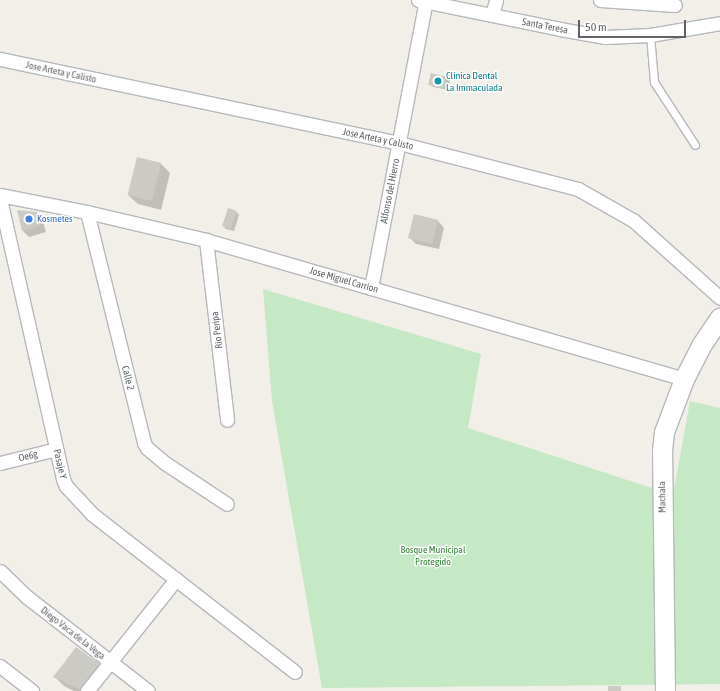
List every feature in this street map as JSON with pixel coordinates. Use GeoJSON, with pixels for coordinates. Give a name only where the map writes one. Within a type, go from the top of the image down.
{"type":"FeatureCollection","features":[{"type":"Feature","properties":{"kind":"main road","name":"Machala"},"geometry":{"type":"LineString","coordinates":[[665,691],[662,451],[665,426],[684,379],[702,344],[720,317]]}},
{"type":"Feature","properties":{"kind":"street","name":"Santa Teresa"},"geometry":{"type":"LineString","coordinates":[[423,0],[492,15],[605,36],[650,35],[720,23]]}},
{"type":"Feature","properties":{"kind":"street","name":"Alfonso del Hierro"},"geometry":{"type":"LineString","coordinates":[[371,288],[399,143],[423,0]]}},
{"type":"Feature","properties":{"kind":"street"},"geometry":{"type":"LineString","coordinates":[[492,15],[496,0]]}},
{"type":"Feature","properties":{"kind":"street"},"geometry":{"type":"LineString","coordinates":[[600,0],[675,5]]}},
{"type":"Feature","properties":{"kind":"street","name":"Jose Arteta y Calisto"},"geometry":{"type":"LineString","coordinates":[[0,59],[399,143],[578,189],[634,221],[720,298]]}},
{"type":"Feature","properties":{"kind":"street","name":"Jose Miguel Carrion"},"geometry":{"type":"LineString","coordinates":[[0,195],[87,212],[206,240],[684,379]]}},
{"type":"Feature","properties":{"kind":"street","name":"Pasaje Y"},"geometry":{"type":"LineString","coordinates":[[0,199],[63,478],[71,493],[92,514],[295,672]]}},
{"type":"Feature","properties":{"kind":"street","name":"Calle 2"},"geometry":{"type":"LineString","coordinates":[[87,212],[144,442],[147,448],[164,463],[226,504]]}},
{"type":"Feature","properties":{"kind":"street","name":"Rio Peripa"},"geometry":{"type":"LineString","coordinates":[[206,240],[227,420]]}},
{"type":"Feature","properties":{"kind":"street","name":"Oe6g"},"geometry":{"type":"LineString","coordinates":[[0,462],[56,449]]}},
{"type":"Feature","properties":{"kind":"street","name":"Diego Vaca de la Vega"},"geometry":{"type":"LineString","coordinates":[[0,571],[27,597],[148,691]]}},
{"type":"Feature","properties":{"kind":"street"},"geometry":{"type":"LineString","coordinates":[[87,691],[176,578]]}},
{"type":"Feature","properties":{"kind":"street"},"geometry":{"type":"LineString","coordinates":[[0,666],[32,691]]}},
{"type":"Feature","properties":{"kind":"lane"},"geometry":{"type":"LineString","coordinates":[[650,35],[654,82],[695,145]]}},
{"type":"Feature","properties":{"kind":"green space","name":"Bosque Municipal Protegido"},"geometry":{"type":"Polygon","coordinates":[[[263,289],[481,354],[468,428],[673,495],[690,401],[720,408],[720,684],[322,688],[272,401],[263,289]]]}},
{"type":"Feature","properties":{"kind":"building","name":"Clínica Dental La Immaculada"},"geometry":{"type":"Polygon","coordinates":[[[431,73],[447,77],[444,89],[428,85],[431,73]]]}},
{"type":"Feature","properties":{"kind":"building"},"geometry":{"type":"Polygon","coordinates":[[[137,157],[161,163],[152,201],[128,195],[137,157]]]}},
{"type":"Feature","properties":{"kind":"building"},"geometry":{"type":"Polygon","coordinates":[[[228,208],[237,211],[231,229],[222,226],[228,208]]]}},
{"type":"Feature","properties":{"kind":"building","name":"Kosmetes"},"geometry":{"type":"Polygon","coordinates":[[[17,210],[37,212],[40,226],[22,231],[17,210]]]}},
{"type":"Feature","properties":{"kind":"building"},"geometry":{"type":"Polygon","coordinates":[[[414,214],[438,220],[432,244],[408,238],[414,214]]]}},
{"type":"Feature","properties":{"kind":"building"},"geometry":{"type":"Polygon","coordinates":[[[76,647],[100,664],[81,690],[53,677],[76,647]]]}},
{"type":"Feature","properties":{"kind":"building"},"geometry":{"type":"Polygon","coordinates":[[[608,686],[621,686],[621,691],[608,691],[608,686]]]}},
{"type":"Feature","properties":{"kind":"place","name":"Clínica Dental La Immaculada"},"geometry":{"type":"Point","coordinates":[438,81]}},
{"type":"Feature","properties":{"kind":"place","name":"Kosmetes"},"geometry":{"type":"Point","coordinates":[29,219]}}]}
